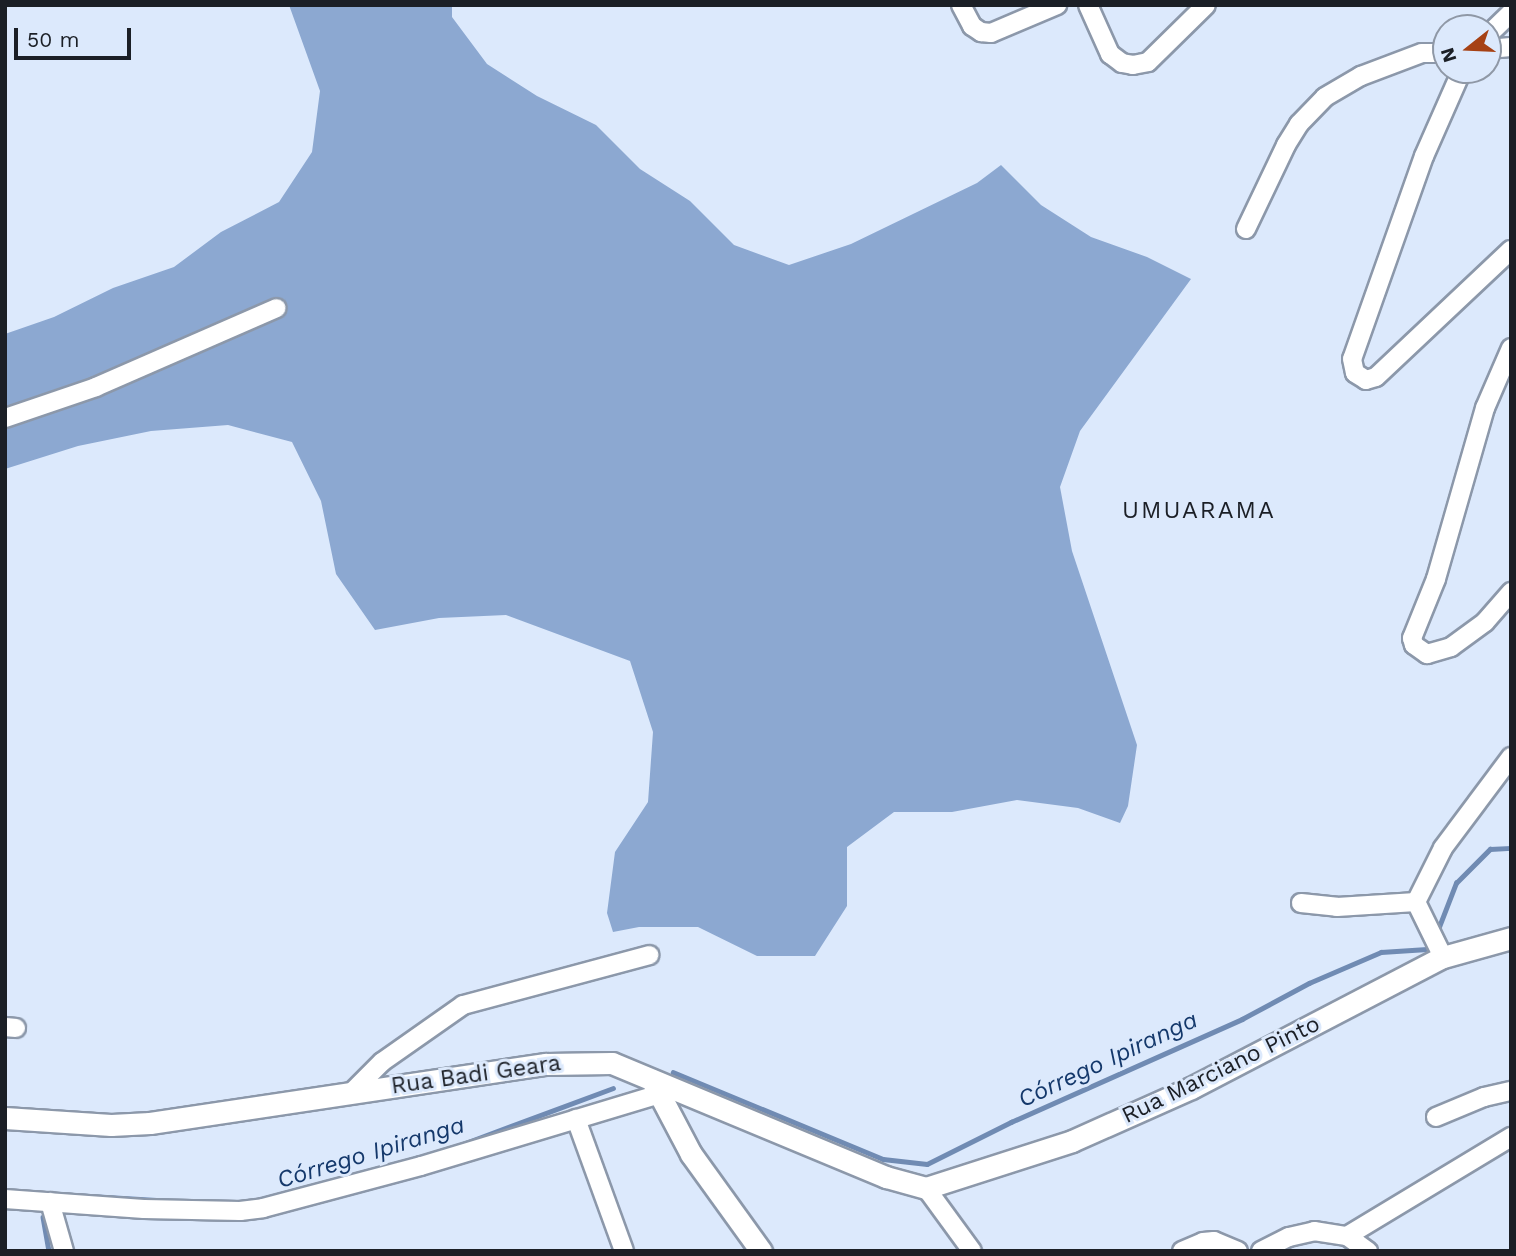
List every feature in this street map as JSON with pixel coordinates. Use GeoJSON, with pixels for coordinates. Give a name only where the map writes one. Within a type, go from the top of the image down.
{"type":"FeatureCollection","features":[{"type":"Feature","properties":{"kind":"street"},"geometry":{"type":"LineString","coordinates":[[961,5],[972,26],[981,32],[991,33],[1057,5]]}},
{"type":"Feature","properties":{"kind":"street"},"geometry":{"type":"LineString","coordinates":[[1088,5],[1110,54],[1122,63],[1133,65],[1148,62],[1206,5]]}},
{"type":"Feature","properties":{"kind":"street"},"geometry":{"type":"LineString","coordinates":[[1246,229],[1286,145],[1299,124],[1325,97],[1361,76],[1422,53],[1432,53]]}},
{"type":"Feature","properties":{"kind":"street"},"geometry":{"type":"LineString","coordinates":[[1456,84],[1424,156],[1352,359],[1355,373],[1366,380],[1376,377],[1511,250]]}},
{"type":"Feature","properties":{"kind":"street"},"geometry":{"type":"LineString","coordinates":[[5,418],[85,392],[277,308]]}},
{"type":"Feature","properties":{"kind":"street"},"geometry":{"type":"LineString","coordinates":[[1511,348],[1485,408],[1436,579],[1412,638],[1414,645],[1427,654],[1451,647],[1485,622],[1511,592]]}},
{"type":"Feature","properties":{"kind":"street"},"geometry":{"type":"LineString","coordinates":[[1416,902],[1443,848],[1511,757]]}},
{"type":"Feature","properties":{"kind":"street"},"geometry":{"type":"LineString","coordinates":[[1301,903],[1337,907],[1416,902]]}},
{"type":"Feature","properties":{"kind":"street"},"geometry":{"type":"LineString","coordinates":[[1416,902],[1441,953]]}},
{"type":"Feature","properties":{"kind":"street","name":"Rua Marciano Pinto"},"geometry":{"type":"LineString","coordinates":[[926,1188],[1072,1141],[1191,1088],[1441,953],[1511,938]]}},
{"type":"Feature","properties":{"kind":"street"},"geometry":{"type":"LineString","coordinates":[[351,1093],[382,1062],[463,1005],[649,955]]}},
{"type":"Feature","properties":{"kind":"street","name":"Rua Badi Geara"},"geometry":{"type":"LineString","coordinates":[[5,1118],[99,1125],[150,1123],[579,1062],[612,1063],[656,1087],[886,1177],[926,1188]]}},
{"type":"Feature","properties":{"kind":"street"},"geometry":{"type":"LineString","coordinates":[[5,1199],[144,1209],[240,1211],[263,1208],[409,1170],[576,1119],[656,1087],[691,1154],[761,1251]]}},
{"type":"Feature","properties":{"kind":"street"},"geometry":{"type":"LineString","coordinates":[[1436,1117],[1484,1097],[1511,1091]]}},
{"type":"Feature","properties":{"kind":"street"},"geometry":{"type":"LineString","coordinates":[[576,1119],[624,1251]]}},
{"type":"Feature","properties":{"kind":"street"},"geometry":{"type":"LineString","coordinates":[[1347,1236],[1511,1137]]}},
{"type":"Feature","properties":{"kind":"street"},"geometry":{"type":"LineString","coordinates":[[926,1188],[972,1251]]}},
{"type":"Feature","properties":{"kind":"street"},"geometry":{"type":"LineString","coordinates":[[50,1202],[64,1251]]}},
{"type":"Feature","properties":{"kind":"street"},"geometry":{"type":"LineString","coordinates":[[1261,1251],[1289,1237],[1314,1231],[1347,1236],[1368,1251]]}},
{"type":"Feature","properties":{"kind":"street"},"geometry":{"type":"LineString","coordinates":[[1182,1251],[1203,1242],[1214,1241],[1238,1251]]}},
{"type":"Feature","properties":{"kind":"shaded area"},"geometry":{"type":"Polygon","coordinates":[[[289,5],[452,5],[452,17],[487,64],[537,96],[596,125],[640,169],[690,201],[734,245],[789,265],[851,244],[977,183],[1001,165],[1041,205],[1091,237],[1147,257],[1191,279],[1080,431],[1060,487],[1072,551],[1137,745],[1128,806],[1120,823],[1078,808],[1017,800],[952,812],[894,812],[847,847],[847,906],[815,956],[757,956],[698,927],[639,927],[613,932],[607,913],[615,852],[648,802],[653,732],[630,661],[506,615],[439,618],[375,630],[336,574],[321,501],[292,442],[228,425],[151,431],[78,446],[5,469],[5,334],[54,317],[113,288],[174,267],[221,232],[279,202],[312,152],[320,91],[289,5]]]}},
{"type":"Feature","properties":{"kind":"waterway","name":"Córrego Ipiranga"},"geometry":{"type":"LineString","coordinates":[[1437,932],[1456,883],[1490,849],[1511,848]]}},
{"type":"Feature","properties":{"kind":"waterway","name":"Córrego Ipiranga"},"geometry":{"type":"LineString","coordinates":[[673,1072],[883,1159],[927,1164],[1011,1122],[1242,1019],[1309,983],[1381,952],[1427,949],[1431,942]]}},
{"type":"Feature","properties":{"kind":"waterway","name":"Córrego Ipiranga"},"geometry":{"type":"LineString","coordinates":[[460,1145],[613,1088]]}},
{"type":"Feature","properties":{"kind":"waterway","name":"Córrego Ipiranga"},"geometry":{"type":"LineString","coordinates":[[7,1191],[173,1201]]}},
{"type":"Feature","properties":{"kind":"waterway"},"geometry":{"type":"LineString","coordinates":[[43,1217],[49,1251]]}},
{"type":"Feature","properties":{"kind":"district","name":"UMUARAMA"},"geometry":{"type":"Point","coordinates":[1199,511]}}]}
